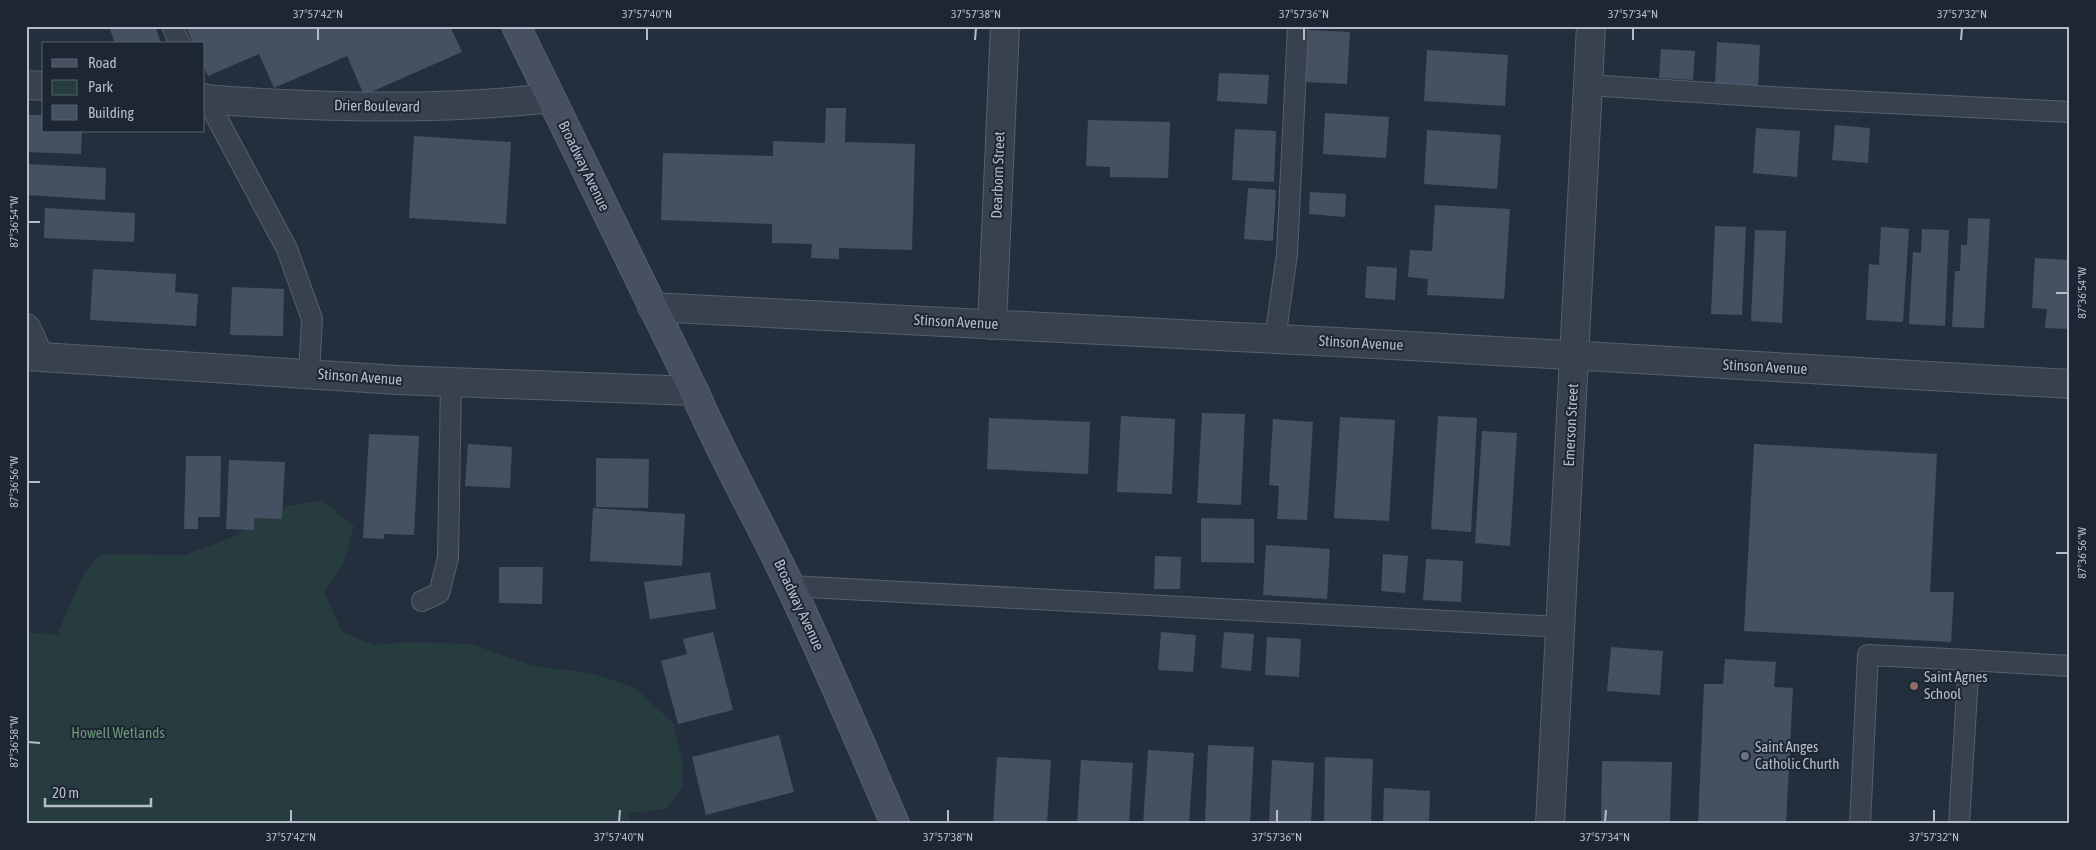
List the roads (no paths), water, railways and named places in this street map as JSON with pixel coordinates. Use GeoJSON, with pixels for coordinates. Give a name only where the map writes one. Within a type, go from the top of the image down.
{"type":"FeatureCollection","features":[{"type":"Feature","properties":{"kind":"main road","name":"Broadway Avenue"},"geometry":{"type":"LineString","coordinates":[[516,26],[694,391],[708,424],[790,586],[834,681],[895,824]]}},
{"type":"Feature","properties":{"kind":"street","name":"Dearborn Street"},"geometry":{"type":"LineString","coordinates":[[992,325],[1005,26]]}},
{"type":"Feature","properties":{"kind":"street","name":"Emerson Street"},"geometry":{"type":"LineString","coordinates":[[1550,824],[1591,26]]}},
{"type":"Feature","properties":{"kind":"street"},"geometry":{"type":"LineString","coordinates":[[26,85],[42,86]]}},
{"type":"Feature","properties":{"kind":"street","name":"Drier Boulevard"},"geometry":{"type":"LineString","coordinates":[[205,98],[370,106],[446,107],[494,105],[551,98]]}},
{"type":"Feature","properties":{"kind":"street","name":"Stinson Avenue"},"geometry":{"type":"LineString","coordinates":[[652,307],[816,314],[2070,384]]}},
{"type":"Feature","properties":{"kind":"street"},"geometry":{"type":"LineString","coordinates":[[26,328],[32,356]]}},
{"type":"Feature","properties":{"kind":"street","name":"Stinson Avenue"},"geometry":{"type":"LineString","coordinates":[[32,356],[451,382],[694,391]]}},
{"type":"Feature","properties":{"kind":"lane"},"geometry":{"type":"LineString","coordinates":[[172,26],[179,42]]}},
{"type":"Feature","properties":{"kind":"lane"},"geometry":{"type":"LineString","coordinates":[[1275,339],[1287,254],[1298,26]]}},
{"type":"Feature","properties":{"kind":"lane"},"geometry":{"type":"LineString","coordinates":[[1588,85],[1788,98],[2070,112]]}},
{"type":"Feature","properties":{"kind":"lane"},"geometry":{"type":"LineString","coordinates":[[205,98],[288,248],[312,319],[309,374]]}},
{"type":"Feature","properties":{"kind":"lane"},"geometry":{"type":"LineString","coordinates":[[422,601],[439,593],[448,558],[451,382]]}},
{"type":"Feature","properties":{"kind":"lane"},"geometry":{"type":"LineString","coordinates":[[790,586],[1560,627]]}},
{"type":"Feature","properties":{"kind":"lane"},"geometry":{"type":"LineString","coordinates":[[1860,824],[1868,655],[2070,666]]}},
{"type":"Feature","properties":{"kind":"lane"},"geometry":{"type":"LineString","coordinates":[[1959,824],[1969,660]]}},
{"type":"Feature","properties":{"kind":"place","name":"Saint Agnes School"},"geometry":{"type":"Point","coordinates":[1914,686]}},
{"type":"Feature","properties":{"kind":"place","name":"Saint Anges Catholic Churth"},"geometry":{"type":"Point","coordinates":[1745,756]}},
{"type":"Feature","properties":{"kind":"park label","name":"Howell Wetlands"},"geometry":{"type":"Point","coordinates":[118,733]}}]}
